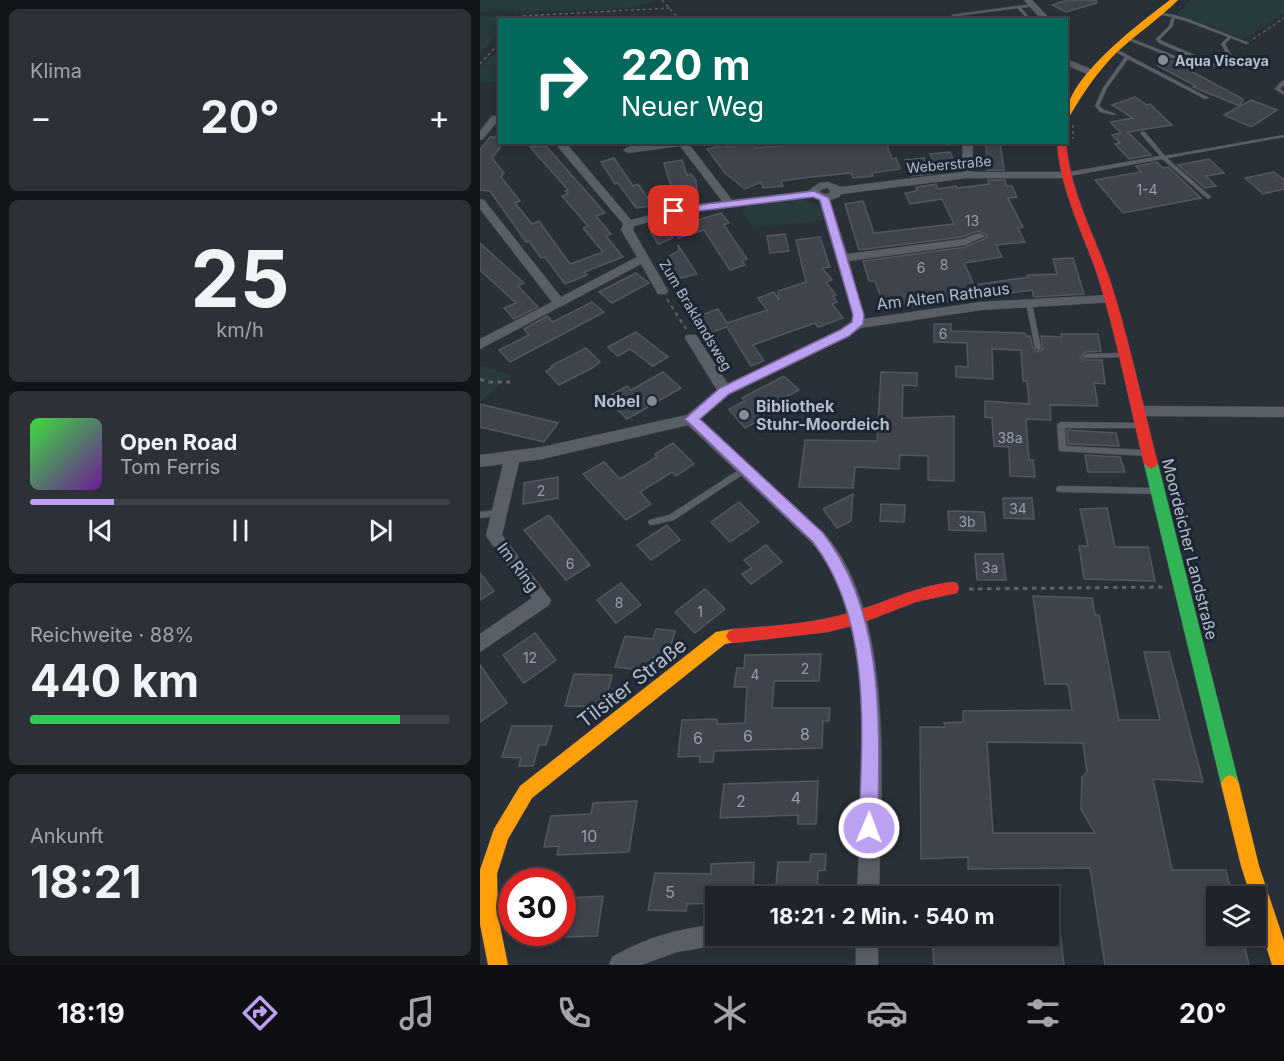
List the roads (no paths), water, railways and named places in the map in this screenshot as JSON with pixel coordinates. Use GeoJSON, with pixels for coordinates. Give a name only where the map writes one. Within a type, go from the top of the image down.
{"type":"FeatureCollection","features":[{"type":"Feature","properties":{"kind":"main road"},"geometry":{"type":"LineString","coordinates":[[1069,122],[1077,92],[1090,72],[1114,49],[1174,0]]}},
{"type":"Feature","properties":{"kind":"main road","name":"Moordeicher Landstraße"},"geometry":{"type":"LineString","coordinates":[[1061,144],[1064,175],[1072,202],[1100,266],[1109,299],[1141,418],[1250,866],[1282,965]]}},
{"type":"Feature","properties":{"kind":"main road","name":"Tilsiter Straße"},"geometry":{"type":"LineString","coordinates":[[498,965],[485,915],[484,887],[495,840],[503,823],[526,792],[722,637],[809,628],[857,618],[933,589],[952,588]]}},
{"type":"Feature","properties":{"kind":"street"},"geometry":{"type":"LineString","coordinates":[[1031,2],[1045,18]]}},
{"type":"Feature","properties":{"kind":"street"},"geometry":{"type":"LineString","coordinates":[[1068,63],[1090,72]]}},
{"type":"Feature","properties":{"kind":"street"},"geometry":{"type":"LineString","coordinates":[[480,116],[497,118]]}},
{"type":"Feature","properties":{"kind":"street"},"geometry":{"type":"LineString","coordinates":[[480,137],[497,118]]}},
{"type":"Feature","properties":{"kind":"street","name":"Zum Braklandsweg"},"geometry":{"type":"LineString","coordinates":[[561,144],[629,224],[627,230],[662,291]]}},
{"type":"Feature","properties":{"kind":"street"},"geometry":{"type":"LineString","coordinates":[[628,150],[677,144]]}},
{"type":"Feature","properties":{"kind":"street"},"geometry":{"type":"LineString","coordinates":[[686,144],[729,203]]}},
{"type":"Feature","properties":{"kind":"street"},"geometry":{"type":"LineString","coordinates":[[967,175],[968,144]]}},
{"type":"Feature","properties":{"kind":"street","name":"Weberstraße"},"geometry":{"type":"LineString","coordinates":[[819,196],[815,188],[824,185],[833,186],[836,191],[967,175],[1064,175]]}},
{"type":"Feature","properties":{"kind":"street"},"geometry":{"type":"LineString","coordinates":[[629,224],[674,211],[729,203],[819,196],[842,258],[859,315],[857,324]]}},
{"type":"Feature","properties":{"kind":"street"},"geometry":{"type":"LineString","coordinates":[[480,202],[559,303]]}},
{"type":"Feature","properties":{"kind":"street"},"geometry":{"type":"LineString","coordinates":[[842,258],[966,242],[979,236]]}},
{"type":"Feature","properties":{"kind":"street"},"geometry":{"type":"LineString","coordinates":[[480,345],[644,258]]}},
{"type":"Feature","properties":{"kind":"street","name":"Am Alten Rathaus"},"geometry":{"type":"LineString","coordinates":[[691,419],[725,391],[844,333],[857,324],[981,306],[1109,299]]}},
{"type":"Feature","properties":{"kind":"street","name":"Zum Braklandsweg"},"geometry":{"type":"LineString","coordinates":[[691,338],[725,391]]}},
{"type":"Feature","properties":{"kind":"street"},"geometry":{"type":"LineString","coordinates":[[1141,418],[1284,412]]}},
{"type":"Feature","properties":{"kind":"street"},"geometry":{"type":"LineString","coordinates":[[480,461],[512,458],[691,419],[746,468],[818,538],[835,559],[857,618],[866,667],[870,735],[868,886]]}},
{"type":"Feature","properties":{"kind":"street","name":"Im Ring"},"geometry":{"type":"LineString","coordinates":[[480,644],[543,600],[494,536],[512,458]]}},
{"type":"Feature","properties":{"kind":"street"},"geometry":{"type":"LineString","coordinates":[[620,965],[644,950],[666,942],[705,937]]}},
{"type":"Feature","properties":{"kind":"street"},"geometry":{"type":"LineString","coordinates":[[867,946],[867,965]]}},
{"type":"Feature","properties":{"kind":"lane"},"geometry":{"type":"LineString","coordinates":[[956,18],[954,15],[1018,7],[1031,2]]}},
{"type":"Feature","properties":{"kind":"lane"},"geometry":{"type":"LineString","coordinates":[[1018,7],[1027,17]]}},
{"type":"Feature","properties":{"kind":"lane"},"geometry":{"type":"LineString","coordinates":[[1158,13],[1174,16],[1247,43]]}},
{"type":"Feature","properties":{"kind":"lane"},"geometry":{"type":"LineString","coordinates":[[1174,16],[1171,26],[1158,39],[1160,42],[1219,67],[1231,66],[1231,58],[1223,44],[1230,37]]}},
{"type":"Feature","properties":{"kind":"lane"},"geometry":{"type":"LineString","coordinates":[[1127,38],[1194,65]]}},
{"type":"Feature","properties":{"kind":"lane"},"geometry":{"type":"LineString","coordinates":[[1114,49],[1207,98]]}},
{"type":"Feature","properties":{"kind":"lane"},"geometry":{"type":"LineString","coordinates":[[1114,114],[1102,111],[1097,106],[1105,88],[1127,57]]}},
{"type":"Feature","properties":{"kind":"lane"},"geometry":{"type":"LineString","coordinates":[[1284,82],[1277,89],[1284,94]]}},
{"type":"Feature","properties":{"kind":"lane"},"geometry":{"type":"LineString","coordinates":[[1143,134],[1164,158],[1208,197]]}},
{"type":"Feature","properties":{"kind":"lane"},"geometry":{"type":"LineString","coordinates":[[1064,175],[1284,136]]}},
{"type":"Feature","properties":{"kind":"lane"},"geometry":{"type":"LineString","coordinates":[[1029,303],[1038,348]]}},
{"type":"Feature","properties":{"kind":"lane"},"geometry":{"type":"LineString","coordinates":[[1085,356],[1124,355]]}},
{"type":"Feature","properties":{"kind":"lane"},"geometry":{"type":"LineString","coordinates":[[1141,418],[1061,425],[1062,449],[1149,453]]}},
{"type":"Feature","properties":{"kind":"lane"},"geometry":{"type":"LineString","coordinates":[[652,522],[672,518],[746,468]]}},
{"type":"Feature","properties":{"kind":"lane"},"geometry":{"type":"LineString","coordinates":[[1060,489],[1159,491]]}},
{"type":"Feature","properties":{"kind":"lane"},"geometry":{"type":"LineString","coordinates":[[480,515],[499,513]]}},
{"type":"Feature","properties":{"kind":"place","name":"Aqua Viscaya"},"geometry":{"type":"Point","coordinates":[1163,60]}},
{"type":"Feature","properties":{"kind":"place","name":"Nobel"},"geometry":{"type":"Point","coordinates":[652,401]}},
{"type":"Feature","properties":{"kind":"place","name":"Bibliothek Stuhr-Moordeich"},"geometry":{"type":"Point","coordinates":[744,415]}}]}
